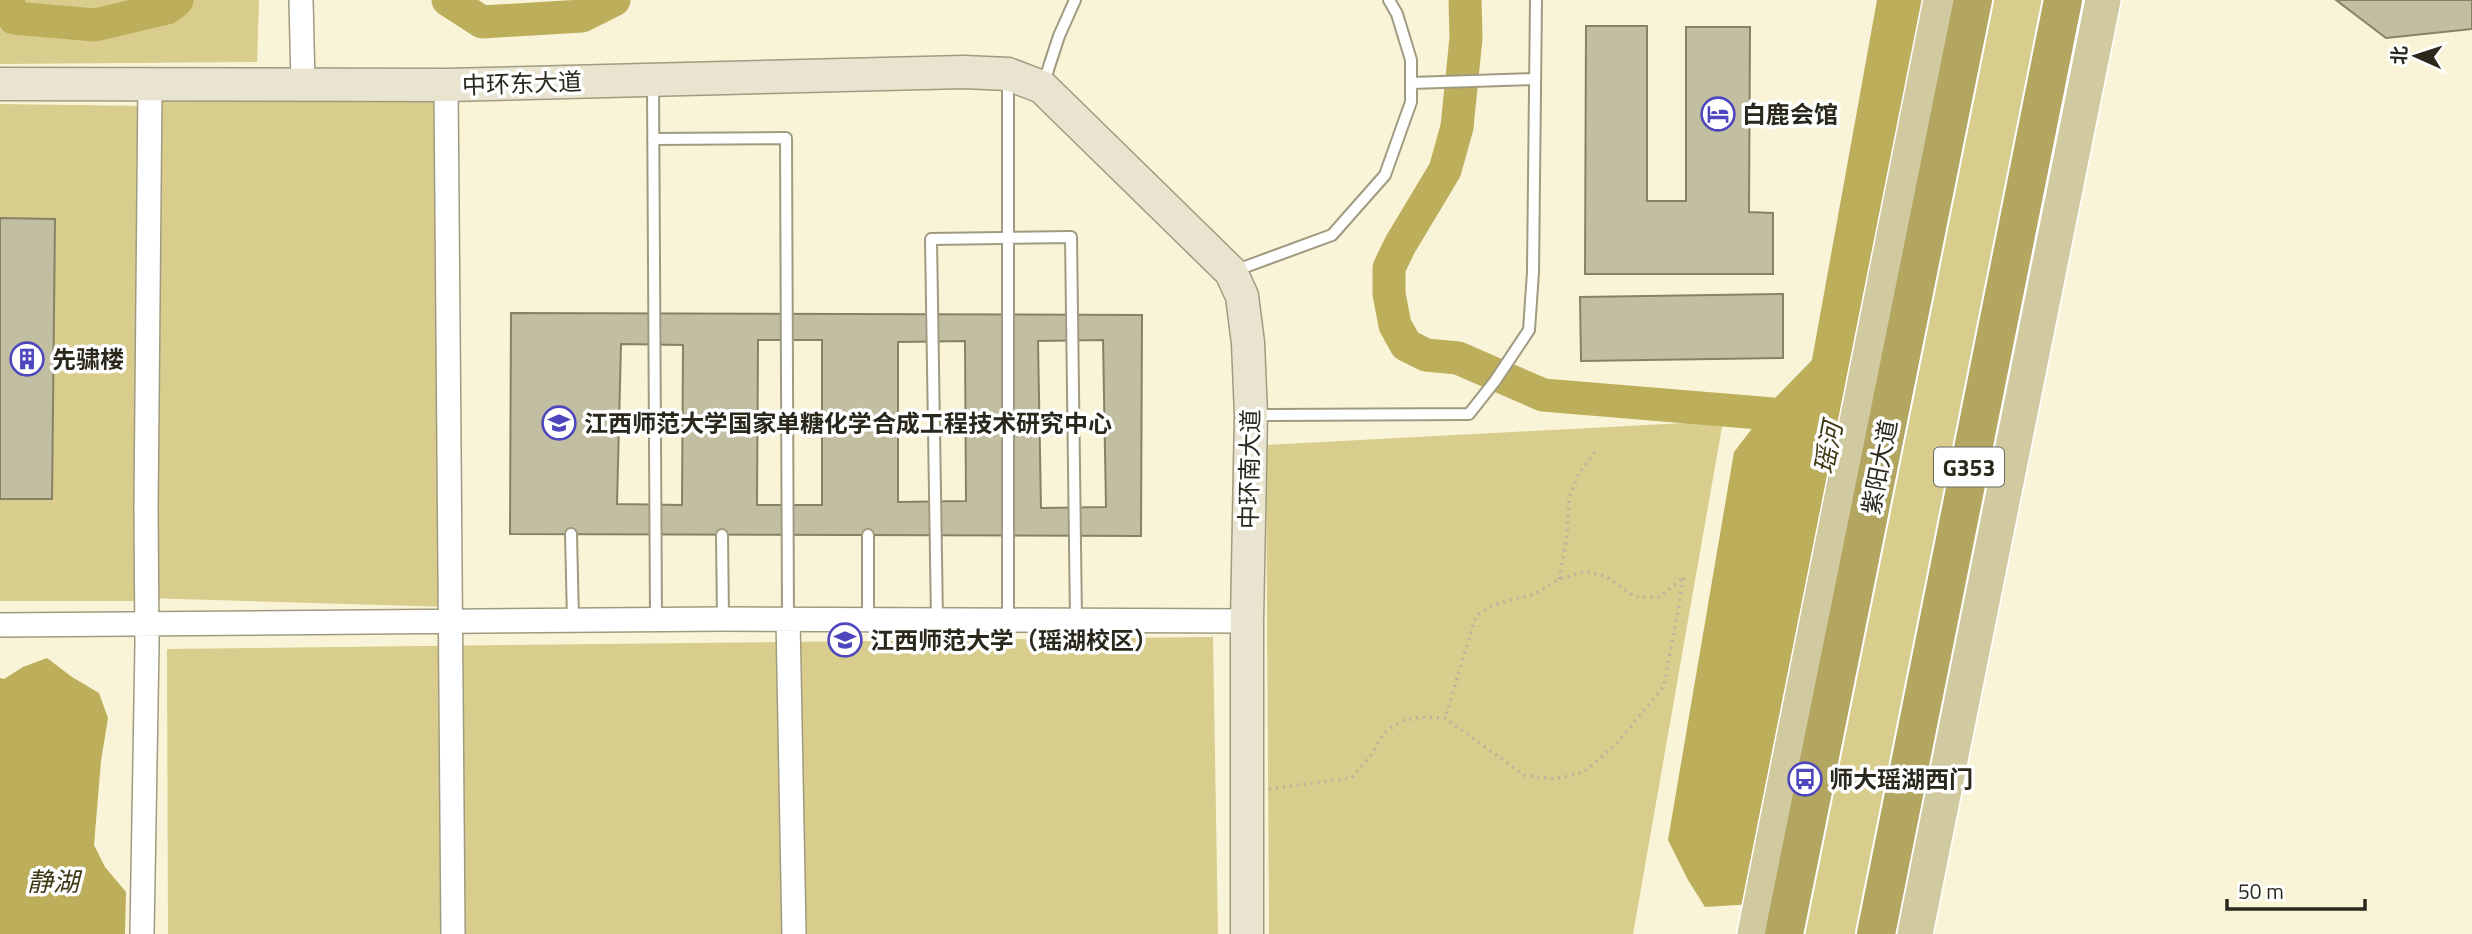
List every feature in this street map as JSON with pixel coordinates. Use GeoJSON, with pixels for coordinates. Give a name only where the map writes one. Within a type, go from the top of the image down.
{"type":"FeatureCollection","features":[{"type":"Feature","properties":{"kind":"highway","name":"紫阳大道"},"geometry":{"type":"LineString","coordinates":[[1784,934],[1973,0]]}},
{"type":"Feature","properties":{"kind":"highway","name":"G353"},"geometry":{"type":"LineString","coordinates":[[1876,934],[2063,0]]}},
{"type":"Feature","properties":{"kind":"main road"},"geometry":{"type":"LineString","coordinates":[[1755,934],[1941,0]]}},
{"type":"Feature","properties":{"kind":"main road"},"geometry":{"type":"LineString","coordinates":[[1915,934],[2103,0]]}},
{"type":"Feature","properties":{"kind":"street"},"geometry":{"type":"LineString","coordinates":[[301,0],[303,84]]}},
{"type":"Feature","properties":{"kind":"street","name":"中环东大道"},"geometry":{"type":"LineString","coordinates":[[0,84],[446,85],[964,72],[1008,74],[1042,87]]}},
{"type":"Feature","properties":{"kind":"street"},"geometry":{"type":"LineString","coordinates":[[142,934],[150,84]]}},
{"type":"Feature","properties":{"kind":"street"},"geometry":{"type":"LineString","coordinates":[[446,85],[453,934]]}},
{"type":"Feature","properties":{"kind":"street","name":"中环南大道"},"geometry":{"type":"LineString","coordinates":[[1042,87],[1231,272],[1242,296],[1248,343],[1251,415],[1247,621],[1247,934]]}},
{"type":"Feature","properties":{"kind":"street"},"geometry":{"type":"LineString","coordinates":[[0,625],[723,619],[1247,621]]}},
{"type":"Feature","properties":{"kind":"street"},"geometry":{"type":"LineString","coordinates":[[788,619],[794,934]]}},
{"type":"Feature","properties":{"kind":"lane"},"geometry":{"type":"LineString","coordinates":[[1042,87],[1059,36],[1075,0]]}},
{"type":"Feature","properties":{"kind":"lane"},"geometry":{"type":"LineString","coordinates":[[1231,272],[1332,234],[1385,175],[1411,102],[1411,60],[1389,0]]}},
{"type":"Feature","properties":{"kind":"lane"},"geometry":{"type":"LineString","coordinates":[[1251,415],[1469,414],[1495,382],[1529,330],[1533,272],[1536,0]]}},
{"type":"Feature","properties":{"kind":"lane"},"geometry":{"type":"LineString","coordinates":[[1008,74],[1008,620]]}},
{"type":"Feature","properties":{"kind":"lane"},"geometry":{"type":"LineString","coordinates":[[1411,83],[1535,79]]}},
{"type":"Feature","properties":{"kind":"lane"},"geometry":{"type":"LineString","coordinates":[[653,80],[656,620]]}},
{"type":"Feature","properties":{"kind":"lane"},"geometry":{"type":"LineString","coordinates":[[653,139],[786,138],[788,619]]}},
{"type":"Feature","properties":{"kind":"lane"},"geometry":{"type":"LineString","coordinates":[[937,620],[932,239],[1071,237],[1076,620]]}},
{"type":"Feature","properties":{"kind":"lane"},"geometry":{"type":"LineString","coordinates":[[571,534],[573,620]]}},
{"type":"Feature","properties":{"kind":"lane"},"geometry":{"type":"LineString","coordinates":[[722,535],[723,619]]}},
{"type":"Feature","properties":{"kind":"lane"},"geometry":{"type":"LineString","coordinates":[[868,535],[868,620]]}},
{"type":"Feature","properties":{"kind":"path"},"geometry":{"type":"LineString","coordinates":[[1559,579],[1567,537],[1569,498],[1579,473],[1595,452]]}},
{"type":"Feature","properties":{"kind":"path"},"geometry":{"type":"LineString","coordinates":[[1247,792],[1351,778],[1372,754],[1383,734],[1401,721],[1421,717],[1445,718],[1524,775],[1555,779],[1584,772],[1616,744],[1664,686],[1684,577],[1660,597],[1635,597],[1607,576],[1587,571],[1559,579],[1535,594],[1493,605],[1476,616],[1445,718]]}},
{"type":"Feature","properties":{"kind":"shaded area"},"geometry":{"type":"Polygon","coordinates":[[[0,0],[259,0],[257,62],[0,64],[0,0]]]}},
{"type":"Feature","properties":{"kind":"shaded area"},"geometry":{"type":"Polygon","coordinates":[[[1992,0],[2048,0],[1862,934],[1801,934],[1992,0]]]}},
{"type":"Feature","properties":{"kind":"shaded area"},"geometry":{"type":"Polygon","coordinates":[[[150,84],[446,85],[449,607],[145,598],[141,601],[0,601],[0,499],[52,499],[55,220],[0,218],[0,104],[148,106],[150,84]]]}},
{"type":"Feature","properties":{"kind":"shaded area"},"geometry":{"type":"Polygon","coordinates":[[[1723,421],[1633,934],[1269,934],[1266,445],[1723,421]]]}},
{"type":"Feature","properties":{"kind":"shaded area"},"geometry":{"type":"Polygon","coordinates":[[[1213,637],[1218,934],[168,934],[167,649],[1213,637]]]}},
{"type":"Feature","properties":{"kind":"water","name":"瑶河"},"geometry":{"type":"Polygon","coordinates":[[[1877,0],[1930,0],[1754,904],[1705,907],[1668,840],[1734,452],[1777,396],[1812,360],[1877,0]]]}},
{"type":"Feature","properties":{"kind":"water","name":"静湖"},"geometry":{"type":"Polygon","coordinates":[[[47,658],[99,693],[108,718],[101,761],[94,845],[105,867],[126,892],[125,934],[0,934],[0,678],[4,679],[23,667],[47,658]]]}},
{"type":"Feature","properties":{"kind":"building"},"geometry":{"type":"Polygon","coordinates":[[[2336,0],[2472,0],[2472,29],[2386,38],[2336,0]]]}},
{"type":"Feature","properties":{"kind":"building","name":"白鹿会馆"},"geometry":{"type":"Polygon","coordinates":[[[1586,26],[1647,26],[1647,201],[1686,201],[1686,27],[1750,27],[1749,212],[1773,213],[1773,274],[1585,274],[1586,26]]]}},
{"type":"Feature","properties":{"kind":"building","name":"先骕楼"},"geometry":{"type":"Polygon","coordinates":[[[0,218],[55,219],[52,499],[0,499],[0,218]]]}},
{"type":"Feature","properties":{"kind":"building"},"geometry":{"type":"Polygon","coordinates":[[[1783,294],[1783,358],[1581,361],[1580,297],[1783,294]]]}},
{"type":"Feature","properties":{"kind":"building"},"geometry":{"type":"Polygon","coordinates":[[[511,313],[1142,315],[1141,536],[510,534],[511,313]],[[758,340],[757,505],[822,505],[822,340],[758,340]],[[1103,340],[1038,341],[1041,508],[1106,507],[1103,340]],[[965,341],[898,342],[898,502],[966,501],[965,341]],[[621,344],[617,504],[682,505],[683,345],[621,344]]]}},
{"type":"Feature","properties":{"kind":"waterway"},"geometry":{"type":"LineString","coordinates":[[7,0],[14,18],[95,25],[167,8],[177,0]]}},
{"type":"Feature","properties":{"kind":"waterway"},"geometry":{"type":"LineString","coordinates":[[448,0],[482,22],[582,16],[614,0]]}},
{"type":"Feature","properties":{"kind":"waterway","name":"瑶河"},"geometry":{"type":"LineString","coordinates":[[1465,0],[1466,38],[1457,127],[1445,170],[1389,268],[1389,294],[1395,325],[1406,345],[1426,355],[1458,358],[1543,395],[1808,417]]}},
{"type":"Feature","properties":{"kind":"place","name":"白鹿会馆"},"geometry":{"type":"Point","coordinates":[1718,114]}},
{"type":"Feature","properties":{"kind":"place","name":"先骕楼"},"geometry":{"type":"Point","coordinates":[27,359]}},
{"type":"Feature","properties":{"kind":"place","name":"江西师范大学国家单糖化学合成工程技术研究中心"},"geometry":{"type":"Point","coordinates":[559,423]}},
{"type":"Feature","properties":{"kind":"place","name":"江西师范大学（瑶湖校区）"},"geometry":{"type":"Point","coordinates":[845,640]}},
{"type":"Feature","properties":{"kind":"place","name":"师大瑶湖西门"},"geometry":{"type":"Point","coordinates":[1805,779]}}]}
